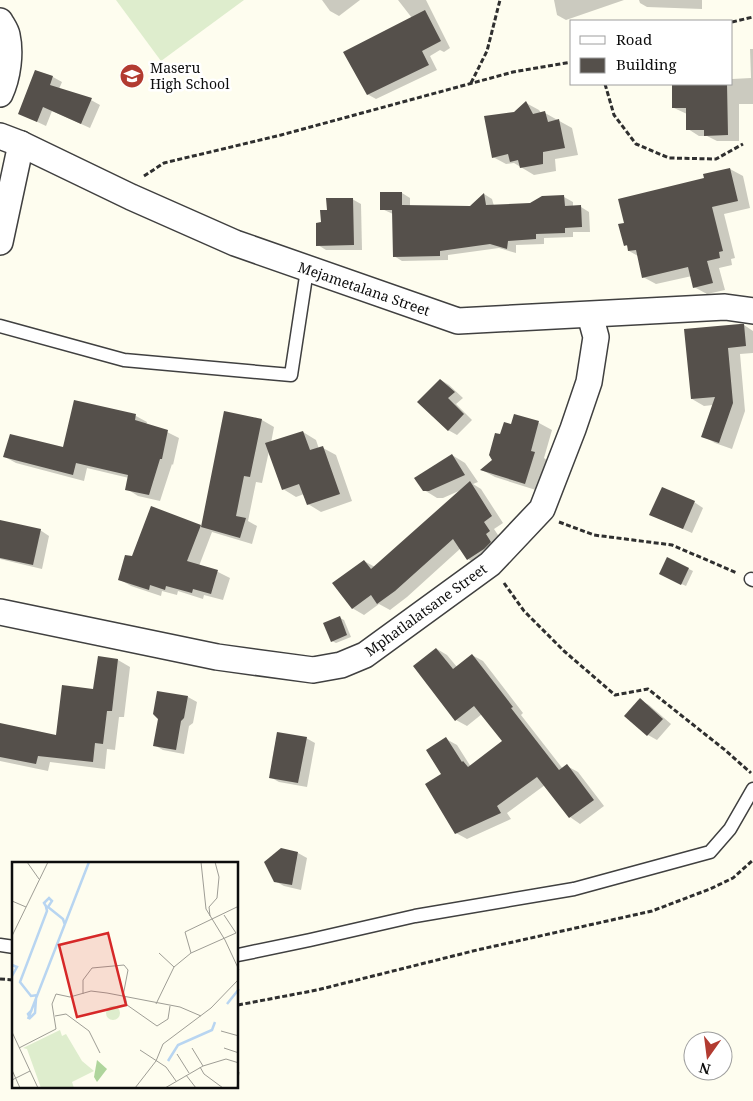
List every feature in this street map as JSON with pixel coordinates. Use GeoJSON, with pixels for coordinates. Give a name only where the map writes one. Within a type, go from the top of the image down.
{"type":"FeatureCollection","features":[{"type":"Feature","properties":{"kind":"street"},"geometry":{"type":"LineString","coordinates":[[0,21],[7,34],[8,60],[0,94]]}},
{"type":"Feature","properties":{"kind":"street"},"geometry":{"type":"LineString","coordinates":[[0,242],[10,140]]}},
{"type":"Feature","properties":{"kind":"street","name":"Mejametalana Street"},"geometry":{"type":"LineString","coordinates":[[10,140],[131,198],[235,243],[307,270],[458,321],[725,307],[753,311]]}},
{"type":"Feature","properties":{"kind":"street","name":"Mphatlalatsane Street"},"geometry":{"type":"LineString","coordinates":[[0,612],[217,657],[313,670],[341,665],[365,655],[490,564],[542,509],[589,382],[596,337],[590,315]]}},
{"type":"Feature","properties":{"kind":"lane"},"geometry":{"type":"LineString","coordinates":[[0,326],[124,360],[292,375],[307,270]]}},
{"type":"Feature","properties":{"kind":"lane"},"geometry":{"type":"LineString","coordinates":[[239,955],[415,916],[574,889],[710,852],[730,829],[753,790]]}},
{"type":"Feature","properties":{"kind":"path"},"geometry":{"type":"LineString","coordinates":[[470,84],[487,52],[500,0]]}},
{"type":"Feature","properties":{"kind":"path"},"geometry":{"type":"LineString","coordinates":[[733,22],[753,17]]}},
{"type":"Feature","properties":{"kind":"path"},"geometry":{"type":"LineString","coordinates":[[131,198],[138,180],[164,163],[281,135],[514,72],[570,62]]}},
{"type":"Feature","properties":{"kind":"path"},"geometry":{"type":"LineString","coordinates":[[605,85],[614,115],[636,144],[669,158],[716,159],[743,144]]}},
{"type":"Feature","properties":{"kind":"path"},"geometry":{"type":"LineString","coordinates":[[542,509],[562,524],[570,527],[594,535],[672,545],[752,580]]}},
{"type":"Feature","properties":{"kind":"path"},"geometry":{"type":"LineString","coordinates":[[490,564],[524,611],[564,651],[615,695],[648,690],[726,750],[753,775]]}},
{"type":"Feature","properties":{"kind":"path"},"geometry":{"type":"LineString","coordinates":[[239,1005],[317,990],[477,950],[652,911],[710,889],[733,878],[753,860]]}},
{"type":"Feature","properties":{"kind":"green space"},"geometry":{"type":"Polygon","coordinates":[[[116,0],[244,0],[161,61],[116,0]]]}},
{"type":"Feature","properties":{"kind":"building"},"geometry":{"type":"Polygon","coordinates":[[[425,10],[441,41],[422,51],[429,65],[367,95],[343,52],[425,10]]]}},
{"type":"Feature","properties":{"kind":"building"},"geometry":{"type":"Polygon","coordinates":[[[35,70],[53,76],[50,85],[92,98],[81,124],[43,107],[37,122],[18,114],[35,70]]]}},
{"type":"Feature","properties":{"kind":"building"},"geometry":{"type":"Polygon","coordinates":[[[672,85],[727,85],[728,135],[704,136],[704,130],[686,130],[686,108],[672,108],[672,85]]]}},
{"type":"Feature","properties":{"kind":"building"},"geometry":{"type":"Polygon","coordinates":[[[526,101],[533,114],[545,111],[548,122],[559,119],[565,148],[543,152],[543,164],[520,168],[518,160],[510,162],[508,154],[492,158],[484,116],[514,112],[526,101]]]}},
{"type":"Feature","properties":{"kind":"building"},"geometry":{"type":"Polygon","coordinates":[[[730,168],[738,201],[712,207],[723,251],[719,252],[720,258],[707,261],[713,283],[693,288],[688,267],[642,278],[636,250],[628,251],[627,245],[624,246],[618,224],[624,223],[618,199],[704,178],[703,174],[730,168]]]}},
{"type":"Feature","properties":{"kind":"building"},"geometry":{"type":"Polygon","coordinates":[[[380,192],[402,192],[402,205],[470,206],[484,193],[486,205],[530,203],[542,196],[564,195],[565,206],[581,205],[582,227],[565,228],[565,233],[536,234],[536,239],[508,241],[507,249],[490,244],[440,251],[440,256],[393,257],[392,210],[380,210],[380,192]]]}},
{"type":"Feature","properties":{"kind":"building"},"geometry":{"type":"Polygon","coordinates":[[[326,198],[353,198],[354,245],[316,246],[316,223],[321,222],[320,210],[327,210],[326,198]]]}},
{"type":"Feature","properties":{"kind":"building"},"geometry":{"type":"Polygon","coordinates":[[[744,324],[746,346],[728,348],[733,403],[719,443],[701,437],[715,397],[691,399],[684,329],[744,324]]]}},
{"type":"Feature","properties":{"kind":"building"},"geometry":{"type":"Polygon","coordinates":[[[440,379],[455,392],[448,398],[464,414],[448,431],[417,402],[440,379]]]}},
{"type":"Feature","properties":{"kind":"building"},"geometry":{"type":"Polygon","coordinates":[[[74,400],[136,414],[135,420],[168,430],[162,459],[160,459],[149,495],[125,490],[128,475],[76,463],[73,475],[3,457],[10,434],[63,447],[74,400]]]}},
{"type":"Feature","properties":{"kind":"building"},"geometry":{"type":"Polygon","coordinates":[[[224,411],[262,419],[250,477],[244,476],[236,516],[246,518],[240,538],[201,527],[224,411]]]}},
{"type":"Feature","properties":{"kind":"building"},"geometry":{"type":"Polygon","coordinates":[[[514,414],[539,421],[531,451],[535,452],[525,484],[480,470],[492,460],[489,455],[495,433],[500,434],[504,422],[511,424],[514,414]]]}},
{"type":"Feature","properties":{"kind":"building"},"geometry":{"type":"Polygon","coordinates":[[[303,431],[310,450],[323,446],[340,494],[307,505],[299,484],[282,490],[265,443],[303,431]]]}},
{"type":"Feature","properties":{"kind":"building"},"geometry":{"type":"Polygon","coordinates":[[[452,454],[465,475],[429,491],[423,491],[414,478],[452,454]]]}},
{"type":"Feature","properties":{"kind":"building"},"geometry":{"type":"Polygon","coordinates":[[[470,481],[492,516],[484,522],[490,531],[486,534],[491,542],[467,560],[453,539],[395,591],[377,604],[371,595],[352,609],[332,583],[364,560],[371,569],[470,481]]]}},
{"type":"Feature","properties":{"kind":"building"},"geometry":{"type":"Polygon","coordinates":[[[662,487],[695,501],[683,529],[649,515],[662,487]]]}},
{"type":"Feature","properties":{"kind":"building"},"geometry":{"type":"Polygon","coordinates":[[[151,506],[201,525],[187,561],[218,570],[211,594],[193,589],[192,593],[166,586],[165,590],[150,585],[149,590],[118,580],[125,555],[132,556],[151,506]]]}},
{"type":"Feature","properties":{"kind":"building"},"geometry":{"type":"Polygon","coordinates":[[[0,520],[41,529],[33,565],[0,558],[0,520]]]}},
{"type":"Feature","properties":{"kind":"building"},"geometry":{"type":"Polygon","coordinates":[[[667,557],[689,568],[681,585],[659,574],[667,557]]]}},
{"type":"Feature","properties":{"kind":"building"},"geometry":{"type":"Polygon","coordinates":[[[340,616],[347,635],[331,642],[323,623],[340,616]]]}},
{"type":"Feature","properties":{"kind":"building"},"geometry":{"type":"Polygon","coordinates":[[[436,648],[453,669],[472,654],[559,770],[567,764],[594,800],[569,818],[537,777],[497,806],[501,813],[455,834],[425,784],[441,774],[426,750],[446,737],[462,762],[468,767],[502,741],[474,706],[455,721],[413,666],[436,648]]]}},
{"type":"Feature","properties":{"kind":"building"},"geometry":{"type":"Polygon","coordinates":[[[98,656],[118,659],[112,711],[107,711],[103,744],[95,743],[93,762],[38,756],[36,764],[0,757],[0,723],[56,735],[62,685],[93,689],[98,656]]]}},
{"type":"Feature","properties":{"kind":"building"},"geometry":{"type":"Polygon","coordinates":[[[157,691],[188,696],[176,750],[153,746],[158,719],[153,714],[157,691]]]}},
{"type":"Feature","properties":{"kind":"building"},"geometry":{"type":"Polygon","coordinates":[[[640,698],[663,719],[647,736],[624,716],[640,698]]]}},
{"type":"Feature","properties":{"kind":"building"},"geometry":{"type":"Polygon","coordinates":[[[277,732],[307,737],[298,783],[269,778],[277,732]]]}},
{"type":"Feature","properties":{"kind":"building"},"geometry":{"type":"Polygon","coordinates":[[[281,848],[298,852],[292,885],[274,882],[264,862],[281,848]]]}},
{"type":"Feature","properties":{"kind":"place","name":"Maseru High School"},"geometry":{"type":"Point","coordinates":[132,76]}}]}
